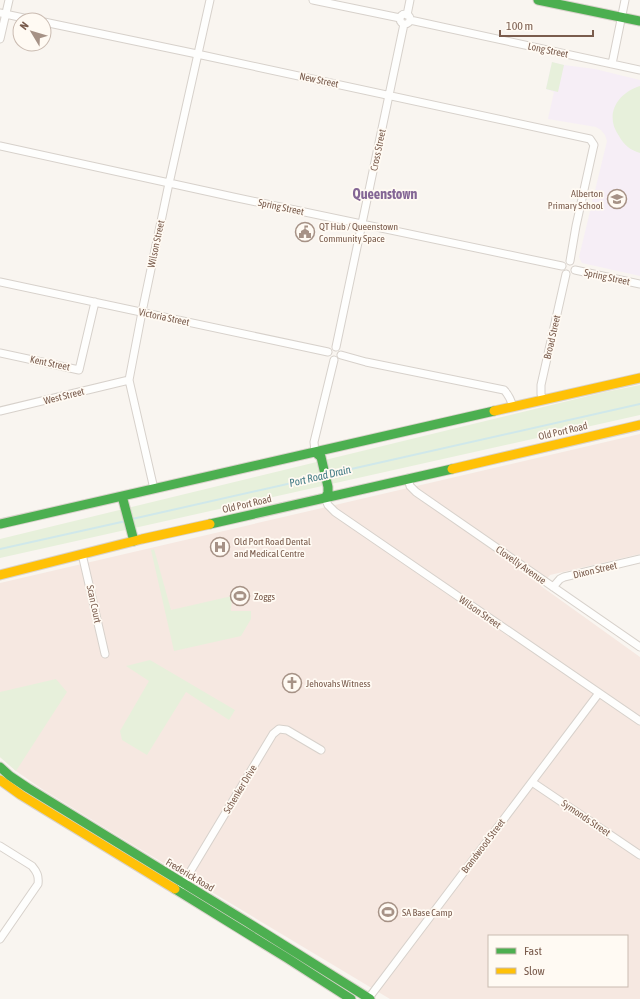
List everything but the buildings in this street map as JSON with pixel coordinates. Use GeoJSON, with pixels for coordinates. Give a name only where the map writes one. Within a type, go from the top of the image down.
{"type":"FeatureCollection","features":[{"type":"Feature","properties":{"kind":"main road"},"geometry":{"type":"LineString","coordinates":[[538,0],[640,21]]}},
{"type":"Feature","properties":{"kind":"main road"},"geometry":{"type":"LineString","coordinates":[[0,524],[640,378]]}},
{"type":"Feature","properties":{"kind":"main road","name":"Old Port Road"},"geometry":{"type":"LineString","coordinates":[[0,575],[134,541],[640,425]]}},
{"type":"Feature","properties":{"kind":"main road"},"geometry":{"type":"LineString","coordinates":[[315,452],[321,456],[322,459],[328,487],[328,493],[325,498]]}},
{"type":"Feature","properties":{"kind":"main road"},"geometry":{"type":"LineString","coordinates":[[122,496],[134,541]]}},
{"type":"Feature","properties":{"kind":"main road","name":"Frederick Road"},"geometry":{"type":"LineString","coordinates":[[0,767],[28,788],[286,958],[351,999]]}},
{"type":"Feature","properties":{"kind":"main road","name":"Frederick Road"},"geometry":{"type":"LineString","coordinates":[[0,780],[21,795],[285,946],[369,999]]}},
{"type":"Feature","properties":{"kind":"street"},"geometry":{"type":"LineString","coordinates":[[0,39],[3,14],[9,0]]}},
{"type":"Feature","properties":{"kind":"street","name":"Wilson Street"},"geometry":{"type":"LineString","coordinates":[[154,489],[129,380],[169,183],[210,0]]}},
{"type":"Feature","properties":{"kind":"street","name":"Long Street"},"geometry":{"type":"LineString","coordinates":[[313,0],[640,70]]}},
{"type":"Feature","properties":{"kind":"street","name":"Cross Street"},"geometry":{"type":"LineString","coordinates":[[336,347],[410,0]]}},
{"type":"Feature","properties":{"kind":"street"},"geometry":{"type":"LineString","coordinates":[[612,64],[625,0]]}},
{"type":"Feature","properties":{"kind":"street","name":"New Street"},"geometry":{"type":"LineString","coordinates":[[52,24],[590,138],[594,145],[594,149],[576,226],[570,261]]}},
{"type":"Feature","properties":{"kind":"street","name":"Spring Street"},"geometry":{"type":"LineString","coordinates":[[0,146],[562,266]]}},
{"type":"Feature","properties":{"kind":"street"},"geometry":{"type":"LineString","coordinates":[[570,261],[575,266],[575,270],[570,274],[566,274],[562,271],[562,266],[564,262],[570,261]]}},
{"type":"Feature","properties":{"kind":"street","name":"Spring Street"},"geometry":{"type":"LineString","coordinates":[[575,270],[640,284]]}},
{"type":"Feature","properties":{"kind":"street","name":"Broad Street"},"geometry":{"type":"LineString","coordinates":[[543,400],[540,385],[566,274]]}},
{"type":"Feature","properties":{"kind":"street","name":"Victoria Street"},"geometry":{"type":"LineString","coordinates":[[0,282],[328,352]]}},
{"type":"Feature","properties":{"kind":"street","name":"Kent Street"},"geometry":{"type":"LineString","coordinates":[[0,353],[79,370],[95,302]]}},
{"type":"Feature","properties":{"kind":"street"},"geometry":{"type":"LineString","coordinates":[[334,360],[329,356],[328,352],[331,348],[336,347],[340,350],[341,355]]}},
{"type":"Feature","properties":{"kind":"street"},"geometry":{"type":"LineString","coordinates":[[334,360],[339,358],[341,355]]}},
{"type":"Feature","properties":{"kind":"street"},"geometry":{"type":"LineString","coordinates":[[341,355],[366,362],[504,390],[508,393],[513,407]]}},
{"type":"Feature","properties":{"kind":"street"},"geometry":{"type":"LineString","coordinates":[[315,452],[314,442],[334,360]]}},
{"type":"Feature","properties":{"kind":"street","name":"West Street"},"geometry":{"type":"LineString","coordinates":[[0,411],[129,380]]}},
{"type":"Feature","properties":{"kind":"street","name":"Clovelly Avenue"},"geometry":{"type":"LineString","coordinates":[[408,478],[410,486],[416,492],[640,647]]}},
{"type":"Feature","properties":{"kind":"street","name":"Wilson Street"},"geometry":{"type":"LineString","coordinates":[[325,498],[328,505],[335,512],[640,721]]}},
{"type":"Feature","properties":{"kind":"street","name":"Scan Court"},"geometry":{"type":"LineString","coordinates":[[82,554],[105,654]]}},
{"type":"Feature","properties":{"kind":"street","name":"Dixon Street"},"geometry":{"type":"LineString","coordinates":[[553,586],[564,577],[640,559]]}},
{"type":"Feature","properties":{"kind":"street","name":"Brandwood Street"},"geometry":{"type":"LineString","coordinates":[[369,999],[599,693]]}},
{"type":"Feature","properties":{"kind":"street","name":"Schenker Drive"},"geometry":{"type":"LineString","coordinates":[[180,887],[273,734],[279,729],[287,730],[321,750]]}},
{"type":"Feature","properties":{"kind":"street","name":"Symonds Street"},"geometry":{"type":"LineString","coordinates":[[532,782],[640,854]]}},
{"type":"Feature","properties":{"kind":"street"},"geometry":{"type":"LineString","coordinates":[[0,846],[36,870],[38,874],[38,884],[0,939]]}},
{"type":"Feature","properties":{"kind":"shaded area","name":"Alberton Primary School"},"geometry":{"type":"Polygon","coordinates":[[[552,62],[595,69],[640,80],[640,276],[582,263],[579,257],[607,141],[605,135],[596,127],[548,119],[554,92],[546,89],[552,62]]]}},
{"type":"Feature","properties":{"kind":"shaded area"},"geometry":{"type":"Polygon","coordinates":[[[640,434],[640,554],[550,575],[541,586],[640,657],[640,999],[390,999],[42,789],[16,771],[0,757],[0,583],[640,434]]]}},
{"type":"Feature","properties":{"kind":"green space"},"geometry":{"type":"Polygon","coordinates":[[[552,62],[564,65],[558,92],[546,89],[552,62]]]}},
{"type":"Feature","properties":{"kind":"green space"},"geometry":{"type":"Polygon","coordinates":[[[640,86],[640,153],[630,149],[623,142],[615,128],[613,113],[619,99],[632,89],[640,86]]]}},
{"type":"Feature","properties":{"kind":"green space"},"geometry":{"type":"Polygon","coordinates":[[[640,385],[640,415],[0,558],[0,539],[605,392],[640,385]]]}},
{"type":"Feature","properties":{"kind":"green space"},"geometry":{"type":"Polygon","coordinates":[[[154,549],[171,610],[232,596],[231,611],[251,611],[251,619],[241,636],[174,651],[151,550],[154,549]]]}},
{"type":"Feature","properties":{"kind":"green space"},"geometry":{"type":"Polygon","coordinates":[[[150,660],[235,710],[229,720],[186,692],[147,755],[122,740],[120,731],[149,681],[126,666],[150,660]]]}},
{"type":"Feature","properties":{"kind":"green space"},"geometry":{"type":"Polygon","coordinates":[[[56,679],[67,692],[16,771],[0,757],[0,692],[56,679]]]}},
{"type":"Feature","properties":{"kind":"waterway","name":"Port Road Drain"},"geometry":{"type":"LineString","coordinates":[[329,474],[640,404]]}},
{"type":"Feature","properties":{"kind":"waterway","name":"Port Road Drain"},"geometry":{"type":"LineString","coordinates":[[132,519],[323,476]]}},
{"type":"Feature","properties":{"kind":"waterway","name":"Port Road Drain"},"geometry":{"type":"LineString","coordinates":[[0,549],[126,521]]}},
{"type":"Feature","properties":{"kind":"traffic: fast"},"geometry":{"type":"LineString","coordinates":[[538,0],[640,21]]}},
{"type":"Feature","properties":{"kind":"traffic: fast"},"geometry":{"type":"LineString","coordinates":[[0,524],[494,411]]}},
{"type":"Feature","properties":{"kind":"traffic: fast"},"geometry":{"type":"LineString","coordinates":[[315,452],[321,457],[328,487],[328,493],[325,498]]}},
{"type":"Feature","properties":{"kind":"traffic: fast"},"geometry":{"type":"LineString","coordinates":[[210,524],[452,469]]}},
{"type":"Feature","properties":{"kind":"traffic: fast"},"geometry":{"type":"LineString","coordinates":[[122,496],[134,541]]}},
{"type":"Feature","properties":{"kind":"traffic: fast"},"geometry":{"type":"LineString","coordinates":[[0,767],[28,788],[370,999]]}},
{"type":"Feature","properties":{"kind":"traffic: fast"},"geometry":{"type":"LineString","coordinates":[[175,889],[351,999]]}},
{"type":"Feature","properties":{"kind":"traffic: slow"},"geometry":{"type":"LineString","coordinates":[[494,411],[640,378]]}},
{"type":"Feature","properties":{"kind":"traffic: slow"},"geometry":{"type":"LineString","coordinates":[[452,469],[640,425]]}},
{"type":"Feature","properties":{"kind":"traffic: slow"},"geometry":{"type":"LineString","coordinates":[[0,575],[142,539],[210,524]]}},
{"type":"Feature","properties":{"kind":"traffic: slow"},"geometry":{"type":"LineString","coordinates":[[0,780],[21,795],[175,889]]}},
{"type":"Feature","properties":{"kind":"place","name":"Alberton Primary School"},"geometry":{"type":"Point","coordinates":[617,199]}},
{"type":"Feature","properties":{"kind":"place","name":"QT Hub / Queenstown Community Space"},"geometry":{"type":"Point","coordinates":[305,232]}},
{"type":"Feature","properties":{"kind":"place","name":"Old Port Road Dental and Medical Centre"},"geometry":{"type":"Point","coordinates":[220,547]}},
{"type":"Feature","properties":{"kind":"place","name":"Zoggs"},"geometry":{"type":"Point","coordinates":[240,596]}},
{"type":"Feature","properties":{"kind":"place","name":"Jehovahs Witness"},"geometry":{"type":"Point","coordinates":[292,683]}},
{"type":"Feature","properties":{"kind":"place","name":"SA Base Camp"},"geometry":{"type":"Point","coordinates":[388,912]}},
{"type":"Feature","properties":{"kind":"district","name":"Queenstown"},"geometry":{"type":"Point","coordinates":[385,194]}}]}
